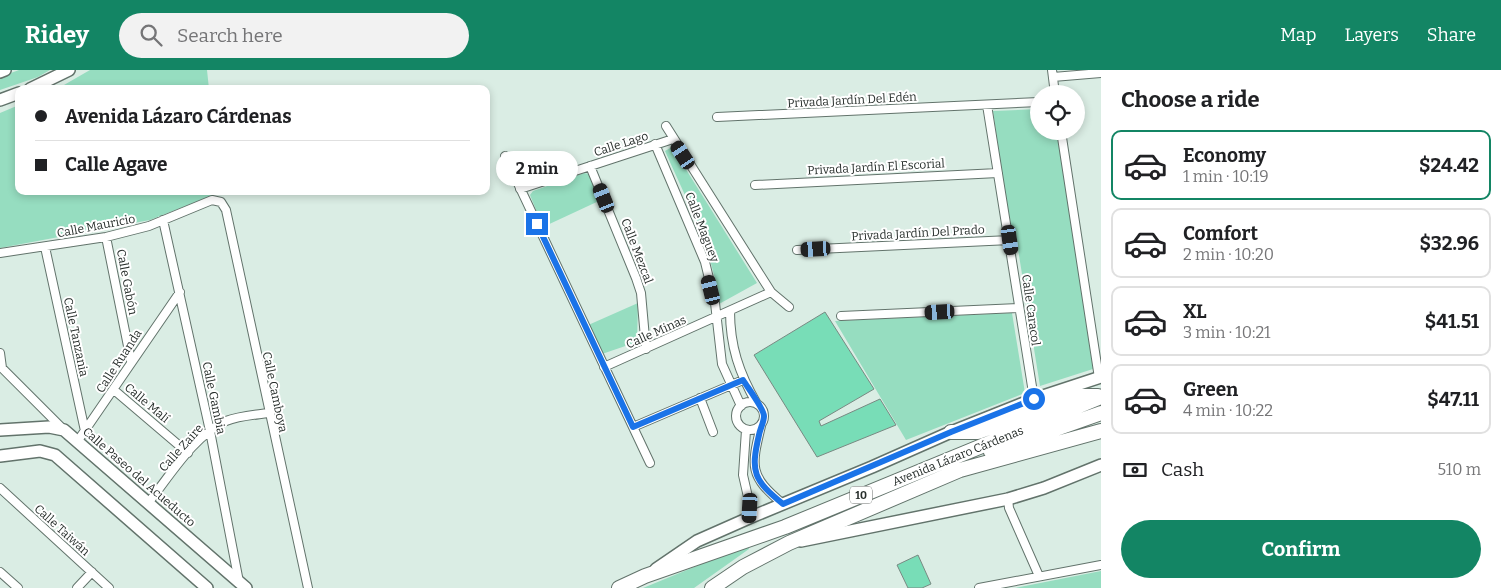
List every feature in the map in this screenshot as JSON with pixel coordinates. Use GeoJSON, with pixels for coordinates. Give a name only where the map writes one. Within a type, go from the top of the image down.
{"type":"FeatureCollection","features":[{"type":"Feature","properties":{"kind":"highway"},"geometry":{"type":"LineString","coordinates":[[951,432],[978,432],[1076,396],[1089,394],[1101,397]]}},
{"type":"Feature","properties":{"kind":"highway","name":"Avenida Lázaro Cárdenas"},"geometry":{"type":"LineString","coordinates":[[618,588],[645,576],[785,527],[1101,397]]}},
{"type":"Feature","properties":{"kind":"highway"},"geometry":{"type":"LineString","coordinates":[[934,466],[977,456],[1101,413]]}},
{"type":"Feature","properties":{"kind":"highway","name":"Avenida Lázaro Cárdenas"},"geometry":{"type":"LineString","coordinates":[[712,588],[743,566],[789,543],[960,470],[1101,431]]}},
{"type":"Feature","properties":{"kind":"street"},"geometry":{"type":"LineString","coordinates":[[0,72],[5,70]]}},
{"type":"Feature","properties":{"kind":"street"},"geometry":{"type":"LineString","coordinates":[[38,85],[68,70]]}},
{"type":"Feature","properties":{"kind":"street"},"geometry":{"type":"LineString","coordinates":[[1052,73],[1101,73]]}},
{"type":"Feature","properties":{"kind":"street"},"geometry":{"type":"LineString","coordinates":[[0,100],[15,94]]}},
{"type":"Feature","properties":{"kind":"street","name":"Privada Jardín Del Edén"},"geometry":{"type":"LineString","coordinates":[[717,117],[1030,103]]}},
{"type":"Feature","properties":{"kind":"street","name":"Calle Caracol"},"geometry":{"type":"LineString","coordinates":[[987,105],[1034,399]]}},
{"type":"Feature","properties":{"kind":"street","name":"Calle Maguey"},"geometry":{"type":"LineString","coordinates":[[666,126],[770,292]]}},
{"type":"Feature","properties":{"kind":"street","name":"Calle Lago"},"geometry":{"type":"LineString","coordinates":[[520,188],[673,139]]}},
{"type":"Feature","properties":{"kind":"street"},"geometry":{"type":"LineString","coordinates":[[1062,140],[1100,377]]}},
{"type":"Feature","properties":{"kind":"street","name":"Calle Maguey"},"geometry":{"type":"LineString","coordinates":[[655,144],[705,262],[716,317],[722,364],[730,386],[741,406]]}},
{"type":"Feature","properties":{"kind":"street"},"geometry":{"type":"LineString","coordinates":[[505,156],[650,463]]}},
{"type":"Feature","properties":{"kind":"street","name":"Calle Mezcal"},"geometry":{"type":"LineString","coordinates":[[590,166],[641,293],[646,349]]}},
{"type":"Feature","properties":{"kind":"street","name":"Privada Jardín El Escorial"},"geometry":{"type":"LineString","coordinates":[[755,185],[998,172]]}},
{"type":"Feature","properties":{"kind":"street","name":"Calle Mauricio"},"geometry":{"type":"LineString","coordinates":[[0,253],[106,237],[163,220],[212,200],[221,202]]}},
{"type":"Feature","properties":{"kind":"street","name":"Calle Camboya"},"geometry":{"type":"LineString","coordinates":[[221,202],[226,210],[268,412],[308,588]]}},
{"type":"Feature","properties":{"kind":"street","name":"Calle Gambia"},"geometry":{"type":"LineString","coordinates":[[163,220],[242,585]]}},
{"type":"Feature","properties":{"kind":"street","name":"Calle Gabón"},"geometry":{"type":"LineString","coordinates":[[106,237],[131,361]]}},
{"type":"Feature","properties":{"kind":"street","name":"Privada Jardín Del Prado"},"geometry":{"type":"LineString","coordinates":[[797,250],[1010,240]]}},
{"type":"Feature","properties":{"kind":"street","name":"Calle Tanzania"},"geometry":{"type":"LineString","coordinates":[[45,247],[85,431]]}},
{"type":"Feature","properties":{"kind":"street","name":"Calle Ruanda"},"geometry":{"type":"LineString","coordinates":[[77,442],[180,292]]}},
{"type":"Feature","properties":{"kind":"street"},"geometry":{"type":"LineString","coordinates":[[770,292],[789,306]]}},
{"type":"Feature","properties":{"kind":"street","name":"Calle Minas"},"geometry":{"type":"LineString","coordinates":[[604,367],[770,292]]}},
{"type":"Feature","properties":{"kind":"street"},"geometry":{"type":"LineString","coordinates":[[840,316],[1019,308]]}},
{"type":"Feature","properties":{"kind":"street"},"geometry":{"type":"LineString","coordinates":[[730,310],[730,336],[743,380],[756,404],[763,410],[764,418],[755,455],[755,473],[766,491],[783,504]]}},
{"type":"Feature","properties":{"kind":"street"},"geometry":{"type":"LineString","coordinates":[[0,353],[1,367],[64,430]]}},
{"type":"Feature","properties":{"kind":"street","name":"Avenida Lázaro Cárdenas"},"geometry":{"type":"LineString","coordinates":[[645,576],[697,541],[749,518],[951,432],[1034,399],[1100,377]]}},
{"type":"Feature","properties":{"kind":"street"},"geometry":{"type":"LineString","coordinates":[[633,427],[743,380]]}},
{"type":"Feature","properties":{"kind":"street","name":"Calle Malí"},"geometry":{"type":"LineString","coordinates":[[114,390],[188,453]]}},
{"type":"Feature","properties":{"kind":"street"},"geometry":{"type":"LineString","coordinates":[[700,398],[713,432]]}},
{"type":"Feature","properties":{"kind":"street"},"geometry":{"type":"LineString","coordinates":[[756,404],[748,402],[741,406],[737,412],[736,419],[740,426],[746,430],[754,430],[761,426]]}},
{"type":"Feature","properties":{"kind":"street","name":"Calle Zaire"},"geometry":{"type":"LineString","coordinates":[[148,503],[188,453],[210,431],[233,419],[268,412]]}},
{"type":"Feature","properties":{"kind":"street","name":"Calle Paseo del Acueducto"},"geometry":{"type":"LineString","coordinates":[[0,430],[49,427],[64,430],[242,585]]}},
{"type":"Feature","properties":{"kind":"street"},"geometry":{"type":"LineString","coordinates":[[746,430],[743,475],[748,497],[749,518]]}},
{"type":"Feature","properties":{"kind":"street"},"geometry":{"type":"LineString","coordinates":[[0,456],[40,451],[55,454],[207,588]]}},
{"type":"Feature","properties":{"kind":"street","name":"Avenida Lázaro Cárdenas"},"geometry":{"type":"LineString","coordinates":[[789,543],[1008,499],[1044,488],[1101,465]]}},
{"type":"Feature","properties":{"kind":"street"},"geometry":{"type":"LineString","coordinates":[[743,475],[755,473]]}},
{"type":"Feature","properties":{"kind":"street","name":"Calle Taiwán"},"geometry":{"type":"LineString","coordinates":[[0,488],[109,588]]}},
{"type":"Feature","properties":{"kind":"street"},"geometry":{"type":"LineString","coordinates":[[1008,499],[1009,508],[1039,576]]}},
{"type":"Feature","properties":{"kind":"street"},"geometry":{"type":"LineString","coordinates":[[979,588],[1101,565]]}},
{"type":"Feature","properties":{"kind":"street"},"geometry":{"type":"LineString","coordinates":[[0,572],[18,588]]}},
{"type":"Feature","properties":{"kind":"street"},"geometry":{"type":"LineString","coordinates":[[77,588],[92,572]]}},
{"type":"Feature","properties":{"kind":"green space"},"geometry":{"type":"Polygon","coordinates":[[[19,70],[50,70],[38,77],[0,90],[0,77],[19,70]]]}},
{"type":"Feature","properties":{"kind":"green space"},"geometry":{"type":"Polygon","coordinates":[[[90,70],[207,70],[209,85],[64,85],[90,70]]]}},
{"type":"Feature","properties":{"kind":"green space"},"geometry":{"type":"Polygon","coordinates":[[[15,107],[15,195],[213,195],[150,220],[0,248],[0,113],[15,107]]]}},
{"type":"Feature","properties":{"kind":"green space"},"geometry":{"type":"Polygon","coordinates":[[[1030,109],[1030,140],[1058,140],[1066,186],[1078,232],[1073,233],[1093,369],[1040,386],[1017,243],[1012,244],[993,111],[1030,109]]]}},
{"type":"Feature","properties":{"kind":"green space"},"geometry":{"type":"Polygon","coordinates":[[[672,147],[757,283],[719,304],[716,284],[705,245],[665,151],[672,147]]]}},
{"type":"Feature","properties":{"kind":"green space"},"geometry":{"type":"Polygon","coordinates":[[[584,173],[589,174],[601,200],[543,227],[530,195],[533,191],[584,173]]]}},
{"type":"Feature","properties":{"kind":"green space"},"geometry":{"type":"Polygon","coordinates":[[[638,303],[637,342],[602,354],[586,326],[638,303]]]}},
{"type":"Feature","properties":{"kind":"green space"},"geometry":{"type":"Polygon","coordinates":[[[1012,313],[1025,393],[906,440],[835,321],[1012,313]]]}},
{"type":"Feature","properties":{"kind":"green space"},"geometry":{"type":"Polygon","coordinates":[[[748,545],[749,549],[694,588],[643,588],[748,545]]]}},
{"type":"Feature","properties":{"kind":"green space"},"geometry":{"type":"Polygon","coordinates":[[[1101,571],[1101,588],[1015,588],[1101,571]]]}},
{"type":"Feature","properties":{"kind":"building"},"geometry":{"type":"Polygon","coordinates":[[[825,312],[874,389],[819,421],[821,426],[880,399],[896,425],[817,457],[754,355],[825,312]]]}},
{"type":"Feature","properties":{"kind":"building"},"geometry":{"type":"Polygon","coordinates":[[[918,555],[931,584],[922,588],[908,588],[897,565],[918,555]]]}},
{"type":"Feature","properties":{"kind":"route"},"geometry":{"type":"LineString","coordinates":[[537,224],[633,427],[743,380],[756,404],[763,410],[764,418],[755,455],[755,473],[766,491],[783,504],[951,432],[1034,399]]}}]}
